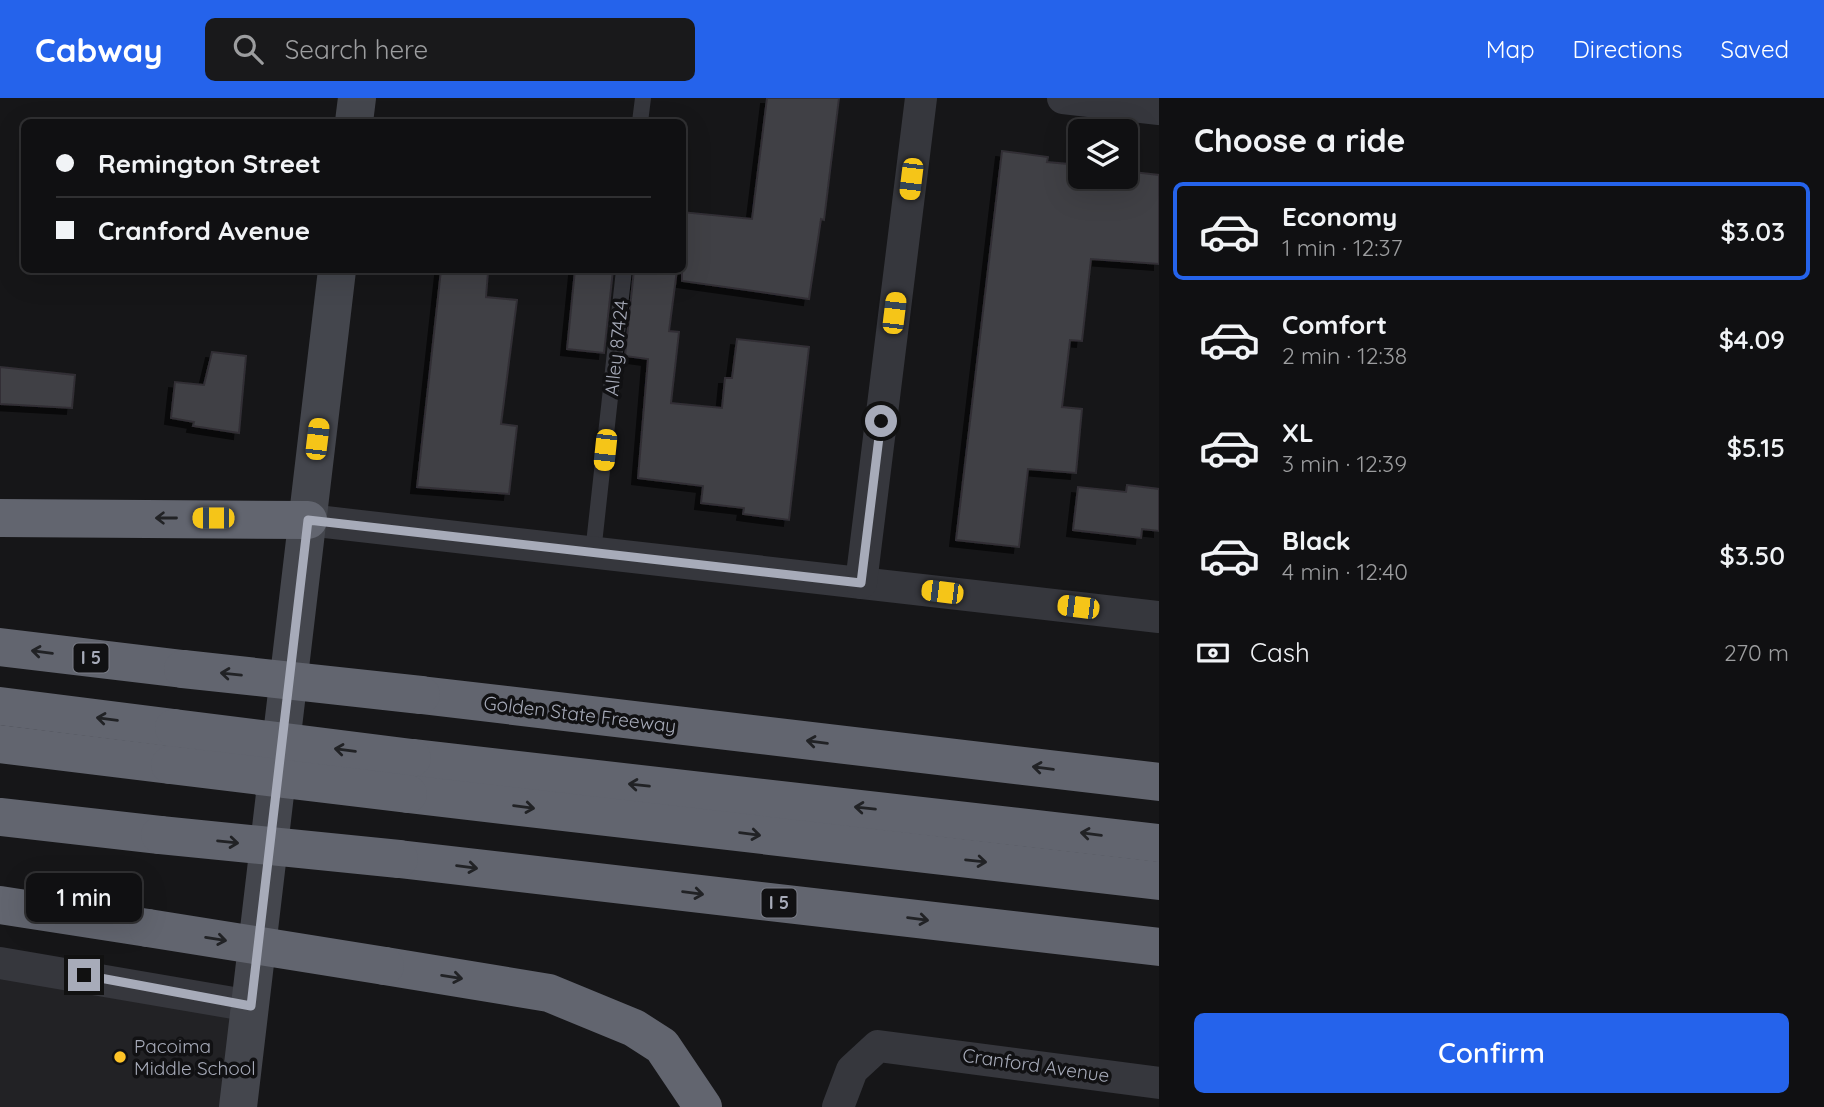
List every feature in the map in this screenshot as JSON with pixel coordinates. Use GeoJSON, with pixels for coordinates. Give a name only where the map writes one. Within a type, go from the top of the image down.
{"type":"FeatureCollection","features":[{"type":"Feature","properties":{"kind":"highway"},"geometry":{"type":"LineString","coordinates":[[0,518],[308,520]]}},
{"type":"Feature","properties":{"kind":"highway","name":"Golden State Freeway"},"geometry":{"type":"LineString","coordinates":[[0,647],[1159,782]]}},
{"type":"Feature","properties":{"kind":"highway"},"geometry":{"type":"LineString","coordinates":[[0,706],[172,746],[410,776],[1159,881]]}},
{"type":"Feature","properties":{"kind":"highway"},"geometry":{"type":"LineString","coordinates":[[0,744],[172,746]]}},
{"type":"Feature","properties":{"kind":"highway"},"geometry":{"type":"LineString","coordinates":[[410,776],[1159,843]]}},
{"type":"Feature","properties":{"kind":"highway","name":"I 5"},"geometry":{"type":"LineString","coordinates":[[0,817],[399,859],[1159,947]]}},
{"type":"Feature","properties":{"kind":"highway"},"geometry":{"type":"LineString","coordinates":[[0,905],[549,993],[634,1028],[662,1046],[703,1107]]}},
{"type":"Feature","properties":{"kind":"main road"},"geometry":{"type":"LineString","coordinates":[[354,119],[357,98]]}},
{"type":"Feature","properties":{"kind":"main road"},"geometry":{"type":"LineString","coordinates":[[238,1107],[337,273]]}},
{"type":"Feature","properties":{"kind":"street"},"geometry":{"type":"LineString","coordinates":[[861,583],[920,98]]}},
{"type":"Feature","properties":{"kind":"street"},"geometry":{"type":"LineString","coordinates":[[1063,98],[1159,108]]}},
{"type":"Feature","properties":{"kind":"street"},"geometry":{"type":"LineString","coordinates":[[308,520],[1159,617]]}},
{"type":"Feature","properties":{"kind":"street"},"geometry":{"type":"LineString","coordinates":[[0,962],[251,1006]]}},
{"type":"Feature","properties":{"kind":"street","name":"Cranford Avenue"},"geometry":{"type":"LineString","coordinates":[[838,1107],[852,1070],[878,1046],[912,1048],[1159,1083]]}},
{"type":"Feature","properties":{"kind":"lane"},"geometry":{"type":"LineString","coordinates":[[640,119],[643,98]]}},
{"type":"Feature","properties":{"kind":"lane","name":"Alley 87424"},"geometry":{"type":"LineString","coordinates":[[593,553],[624,273]]}},
{"type":"Feature","properties":{"kind":"shaded area","name":"Pacoima Middle School"},"geometry":{"type":"Polygon","coordinates":[[[0,974],[251,1006],[230,1107],[0,1107],[0,974]]]}},
{"type":"Feature","properties":{"kind":"building"},"geometry":{"type":"Polygon","coordinates":[[[767,98],[839,98],[824,220],[821,219],[809,299],[682,281],[682,273],[686,273],[686,212],[752,219],[767,98]]]}},
{"type":"Feature","properties":{"kind":"building"},"geometry":{"type":"Polygon","coordinates":[[[1002,151],[1048,157],[1047,162],[1068,164],[1068,189],[1138,189],[1138,173],[1159,175],[1159,264],[1091,259],[1082,341],[1070,340],[1062,407],[1082,409],[1076,473],[1028,469],[1019,547],[956,540],[1002,151]]]}},
{"type":"Feature","properties":{"kind":"building"},"geometry":{"type":"Polygon","coordinates":[[[441,273],[488,273],[486,297],[517,300],[501,424],[517,426],[509,494],[417,487],[441,273]]]}},
{"type":"Feature","properties":{"kind":"building"},"geometry":{"type":"Polygon","coordinates":[[[575,273],[613,273],[604,353],[567,349],[575,273]]]}},
{"type":"Feature","properties":{"kind":"building"},"geometry":{"type":"Polygon","coordinates":[[[634,273],[677,273],[669,331],[679,332],[671,403],[722,408],[725,378],[732,378],[737,339],[809,347],[789,520],[743,514],[744,508],[701,503],[703,486],[638,478],[648,359],[625,356],[634,273]]]}},
{"type":"Feature","properties":{"kind":"building"},"geometry":{"type":"Polygon","coordinates":[[[212,352],[246,356],[239,433],[193,426],[194,422],[171,418],[175,382],[204,385],[212,352]]]}},
{"type":"Feature","properties":{"kind":"building"},"geometry":{"type":"Polygon","coordinates":[[[0,367],[75,375],[72,408],[0,404],[0,367]]]}},
{"type":"Feature","properties":{"kind":"building"},"geometry":{"type":"Polygon","coordinates":[[[1127,485],[1159,489],[1159,531],[1142,529],[1141,538],[1073,530],[1078,487],[1126,492],[1127,485]]]}},
{"type":"Feature","properties":{"kind":"place","name":"Pacoima Middle School"},"geometry":{"type":"Point","coordinates":[120,1057]}},
{"type":"Feature","properties":{"kind":"route"},"geometry":{"type":"LineString","coordinates":[[84,975],[251,1006],[308,520],[861,583],[881,421]]}}]}
